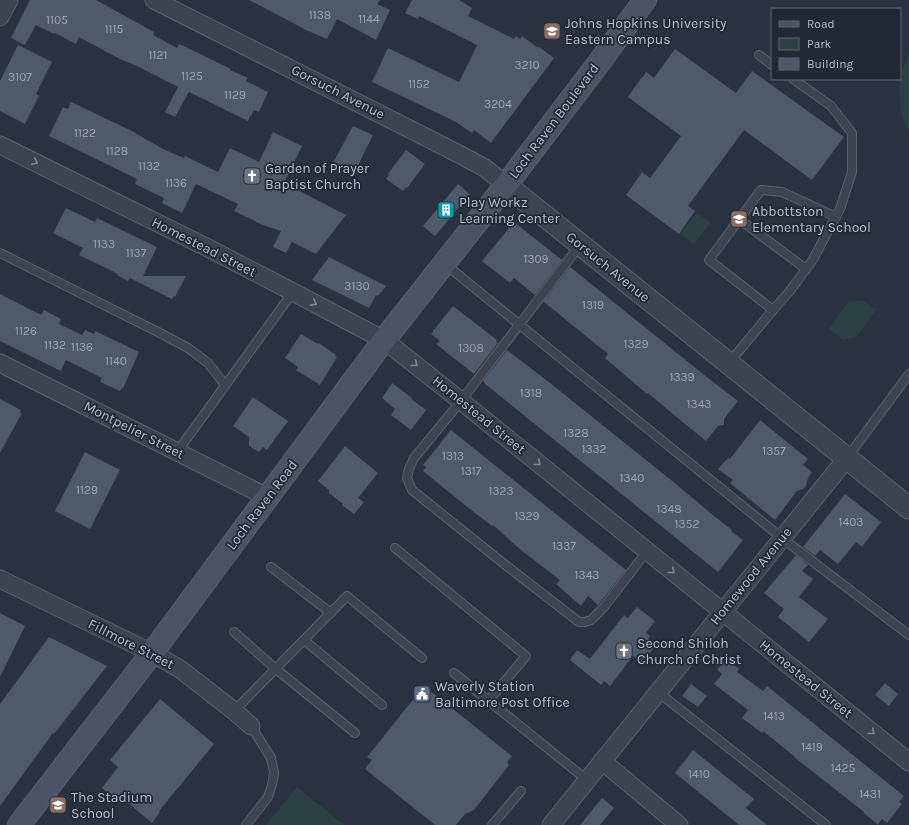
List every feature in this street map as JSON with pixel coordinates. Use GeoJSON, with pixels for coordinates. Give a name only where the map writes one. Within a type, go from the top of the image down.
{"type":"FeatureCollection","features":[{"type":"Feature","properties":{"kind":"main road","name":"Loch Raven Boulevard"},"geometry":{"type":"LineString","coordinates":[[506,185],[645,0]]}},
{"type":"Feature","properties":{"kind":"main road","name":"Loch Raven Road"},"geometry":{"type":"LineString","coordinates":[[19,825],[152,653],[384,340],[506,185]]}},
{"type":"Feature","properties":{"kind":"street"},"geometry":{"type":"LineString","coordinates":[[0,17],[9,0]]}},
{"type":"Feature","properties":{"kind":"street","name":"Gorsuch Avenue"},"geometry":{"type":"LineString","coordinates":[[154,0],[485,168],[909,508]]}},
{"type":"Feature","properties":{"kind":"street","name":"Homestead Street"},"geometry":{"type":"LineString","coordinates":[[0,145],[199,244],[384,340],[909,762]]}},
{"type":"Feature","properties":{"kind":"street","name":"Montpelier Street"},"geometry":{"type":"LineString","coordinates":[[0,364],[267,497]]}},
{"type":"Feature","properties":{"kind":"street","name":"Homewood Avenue"},"geometry":{"type":"LineString","coordinates":[[550,825],[847,458]]}},
{"type":"Feature","properties":{"kind":"street","name":"Fillmore Street"},"geometry":{"type":"LineString","coordinates":[[0,579],[152,653],[180,669],[251,726]]}},
{"type":"Feature","properties":{"kind":"street"},"geometry":{"type":"LineString","coordinates":[[602,761],[679,825]]}},
{"type":"Feature","properties":{"kind":"lane"},"geometry":{"type":"LineString","coordinates":[[759,56],[771,64]]}},
{"type":"Feature","properties":{"kind":"lane"},"geometry":{"type":"LineString","coordinates":[[728,364],[789,292],[812,261],[840,209],[852,172],[852,133],[831,106],[794,80]]}},
{"type":"Feature","properties":{"kind":"lane"},"geometry":{"type":"LineString","coordinates":[[773,310],[710,260],[761,190],[782,192],[836,217]]}},
{"type":"Feature","properties":{"kind":"lane"},"geometry":{"type":"LineString","coordinates":[[739,219],[806,269]]}},
{"type":"Feature","properties":{"kind":"lane"},"geometry":{"type":"LineString","coordinates":[[580,245],[461,401],[414,458],[407,478],[412,490],[579,622],[591,620],[604,607],[647,551]]}},
{"type":"Feature","properties":{"kind":"lane"},"geometry":{"type":"LineString","coordinates":[[0,253],[188,348],[208,363],[225,385]]}},
{"type":"Feature","properties":{"kind":"lane"},"geometry":{"type":"LineString","coordinates":[[445,264],[782,538],[909,635]]}},
{"type":"Feature","properties":{"kind":"lane"},"geometry":{"type":"LineString","coordinates":[[177,452],[293,292]]}},
{"type":"Feature","properties":{"kind":"lane"},"geometry":{"type":"LineString","coordinates":[[847,458],[909,374]]}},
{"type":"Feature","properties":{"kind":"lane"},"geometry":{"type":"LineString","coordinates":[[395,548],[526,656],[489,700]]}},
{"type":"Feature","properties":{"kind":"lane"},"geometry":{"type":"LineString","coordinates":[[271,567],[331,613]]}},
{"type":"Feature","properties":{"kind":"lane"},"geometry":{"type":"LineString","coordinates":[[234,711],[347,596],[422,658]]}},
{"type":"Feature","properties":{"kind":"lane"},"geometry":{"type":"LineString","coordinates":[[234,632],[276,669],[355,733]]}},
{"type":"Feature","properties":{"kind":"lane"},"geometry":{"type":"LineString","coordinates":[[304,640],[382,705]]}},
{"type":"Feature","properties":{"kind":"lane"},"geometry":{"type":"LineString","coordinates":[[454,673],[587,780]]}},
{"type":"Feature","properties":{"kind":"lane"},"geometry":{"type":"LineString","coordinates":[[658,692],[826,825]]}},
{"type":"Feature","properties":{"kind":"lane"},"geometry":{"type":"LineString","coordinates":[[246,825],[268,797],[274,773],[271,758],[251,726]]}},
{"type":"Feature","properties":{"kind":"lane"},"geometry":{"type":"LineString","coordinates":[[492,825],[521,791]]}},
{"type":"Feature","properties":{"kind":"green space"},"geometry":{"type":"Polygon","coordinates":[[[909,52],[909,134],[901,113],[899,86],[905,61],[909,52]]]}},
{"type":"Feature","properties":{"kind":"green space"},"geometry":{"type":"Polygon","coordinates":[[[697,213],[711,222],[694,244],[680,234],[697,213]]]}},
{"type":"Feature","properties":{"kind":"green space"},"geometry":{"type":"Polygon","coordinates":[[[862,300],[876,310],[856,337],[843,340],[829,329],[848,302],[862,300]]]}},
{"type":"Feature","properties":{"kind":"green space"},"geometry":{"type":"Polygon","coordinates":[[[297,787],[344,825],[266,825],[297,787]]]}},
{"type":"Feature","properties":{"kind":"building"},"geometry":{"type":"Polygon","coordinates":[[[30,0],[96,0],[154,32],[153,35],[177,48],[179,44],[196,52],[248,78],[246,81],[268,92],[259,112],[254,110],[248,121],[189,92],[175,117],[165,112],[178,87],[79,37],[76,44],[36,25],[25,45],[11,38],[30,0]]]}},
{"type":"Feature","properties":{"kind":"building"},"geometry":{"type":"Polygon","coordinates":[[[249,0],[380,0],[377,4],[390,10],[376,40],[337,19],[327,39],[306,30],[249,0]]]}},
{"type":"Feature","properties":{"kind":"building"},"geometry":{"type":"Polygon","coordinates":[[[412,0],[459,0],[472,8],[468,16],[514,39],[516,36],[520,39],[522,36],[554,58],[491,143],[474,130],[472,133],[456,122],[372,82],[388,48],[459,82],[470,60],[477,45],[419,16],[418,19],[405,13],[412,0]]]}},
{"type":"Feature","properties":{"kind":"building"},"geometry":{"type":"Polygon","coordinates":[[[18,45],[52,62],[36,94],[39,96],[25,124],[0,111],[0,81],[18,45]]]}},
{"type":"Feature","properties":{"kind":"building"},"geometry":{"type":"Polygon","coordinates":[[[675,49],[736,93],[752,71],[844,137],[812,180],[744,130],[688,206],[695,211],[679,234],[626,195],[642,172],[650,178],[681,136],[628,97],[646,72],[654,78],[675,49]]]}},
{"type":"Feature","properties":{"kind":"building"},"geometry":{"type":"Polygon","coordinates":[[[71,102],[130,130],[165,150],[184,158],[185,156],[218,172],[230,148],[259,162],[273,132],[302,146],[284,183],[346,215],[316,254],[292,242],[286,253],[273,247],[281,231],[263,225],[234,211],[238,204],[196,184],[182,213],[162,203],[164,198],[135,184],[137,179],[49,136],[63,107],[68,109],[71,102]]]}},
{"type":"Feature","properties":{"kind":"building"},"geometry":{"type":"Polygon","coordinates":[[[353,126],[373,135],[356,169],[355,168],[352,173],[333,163],[353,126]]]}},
{"type":"Feature","properties":{"kind":"building"},"geometry":{"type":"Polygon","coordinates":[[[406,150],[425,164],[407,188],[406,187],[403,191],[386,179],[406,150]]]}},
{"type":"Feature","properties":{"kind":"building","name":"Play Workz Learning Center"},"geometry":{"type":"Polygon","coordinates":[[[458,184],[470,194],[435,236],[423,226],[458,184]]]}},
{"type":"Feature","properties":{"kind":"building"},"geometry":{"type":"Polygon","coordinates":[[[66,208],[95,222],[97,218],[157,247],[143,276],[186,276],[175,297],[174,296],[172,299],[130,278],[128,281],[117,275],[118,274],[79,255],[83,248],[53,233],[66,208]]]}},
{"type":"Feature","properties":{"kind":"building"},"geometry":{"type":"Polygon","coordinates":[[[514,222],[562,260],[535,295],[514,278],[510,283],[482,261],[514,222]]]}},
{"type":"Feature","properties":{"kind":"building"},"geometry":{"type":"Polygon","coordinates":[[[329,257],[386,286],[378,296],[376,295],[369,308],[312,280],[329,257]]]}},
{"type":"Feature","properties":{"kind":"building"},"geometry":{"type":"Polygon","coordinates":[[[570,267],[738,401],[724,419],[724,425],[718,426],[706,441],[605,358],[608,354],[544,302],[570,267]]]}},
{"type":"Feature","properties":{"kind":"building"},"geometry":{"type":"Polygon","coordinates":[[[0,294],[41,315],[44,310],[61,319],[59,324],[82,335],[85,330],[94,334],[95,331],[139,352],[123,388],[120,391],[100,382],[102,378],[66,360],[61,371],[0,341],[0,294]]]}},
{"type":"Feature","properties":{"kind":"building"},"geometry":{"type":"Polygon","coordinates":[[[453,306],[497,340],[496,342],[498,343],[474,374],[436,344],[440,341],[431,334],[453,306]]]}},
{"type":"Feature","properties":{"kind":"building"},"geometry":{"type":"Polygon","coordinates":[[[301,334],[318,344],[319,343],[337,357],[320,385],[296,370],[298,367],[285,358],[301,334]]]}},
{"type":"Feature","properties":{"kind":"building"},"geometry":{"type":"Polygon","coordinates":[[[507,350],[676,484],[743,540],[718,572],[484,383],[483,381],[507,350]]]}},
{"type":"Feature","properties":{"kind":"building"},"geometry":{"type":"Polygon","coordinates":[[[392,383],[426,410],[411,430],[391,415],[395,409],[382,398],[392,383]]]}},
{"type":"Feature","properties":{"kind":"building"},"geometry":{"type":"Polygon","coordinates":[[[253,397],[288,421],[267,450],[263,447],[259,452],[249,446],[249,437],[233,426],[253,397]]]}},
{"type":"Feature","properties":{"kind":"building"},"geometry":{"type":"Polygon","coordinates":[[[0,399],[21,410],[20,413],[22,413],[0,453],[0,399]]]}},
{"type":"Feature","properties":{"kind":"building"},"geometry":{"type":"Polygon","coordinates":[[[760,420],[808,459],[803,465],[812,472],[808,478],[806,486],[797,491],[775,520],[730,483],[733,480],[718,469],[728,458],[730,459],[760,420]]]}},
{"type":"Feature","properties":{"kind":"building"},"geometry":{"type":"Polygon","coordinates":[[[451,430],[626,570],[598,605],[588,596],[581,606],[556,584],[560,580],[521,550],[493,525],[492,526],[466,506],[423,471],[426,467],[423,465],[451,430]]]}},
{"type":"Feature","properties":{"kind":"building"},"geometry":{"type":"Polygon","coordinates":[[[345,446],[378,473],[358,498],[364,502],[354,514],[342,505],[343,504],[329,493],[329,490],[318,481],[345,446]]]}},
{"type":"Feature","properties":{"kind":"building"},"geometry":{"type":"Polygon","coordinates":[[[85,452],[120,470],[90,529],[55,511],[85,452]]]}},
{"type":"Feature","properties":{"kind":"building"},"geometry":{"type":"Polygon","coordinates":[[[845,494],[881,522],[862,547],[856,542],[838,564],[820,550],[815,556],[803,547],[845,494]]]}},
{"type":"Feature","properties":{"kind":"building"},"geometry":{"type":"Polygon","coordinates":[[[796,555],[808,565],[802,571],[813,579],[799,597],[828,619],[809,642],[778,617],[784,609],[764,593],[796,555]]]}},
{"type":"Feature","properties":{"kind":"building","name":"Second Shiloh Church of Christ"},"geometry":{"type":"Polygon","coordinates":[[[637,607],[655,621],[646,633],[650,636],[648,638],[656,645],[642,663],[633,656],[610,686],[604,681],[601,685],[570,660],[577,650],[590,659],[624,615],[628,618],[637,607]]]}},
{"type":"Feature","properties":{"kind":"building"},"geometry":{"type":"Polygon","coordinates":[[[0,613],[25,626],[0,677],[0,613]]]}},
{"type":"Feature","properties":{"kind":"building"},"geometry":{"type":"Polygon","coordinates":[[[49,637],[107,666],[54,734],[53,733],[0,806],[0,704],[49,637]]]}},
{"type":"Feature","properties":{"kind":"building"},"geometry":{"type":"Polygon","coordinates":[[[726,659],[739,669],[737,672],[763,691],[767,686],[904,796],[899,802],[902,804],[887,823],[882,819],[878,825],[864,812],[763,731],[762,733],[742,718],[748,710],[714,684],[722,674],[717,670],[726,659]]]}},
{"type":"Feature","properties":{"kind":"building"},"geometry":{"type":"Polygon","coordinates":[[[885,683],[898,694],[889,706],[875,695],[885,683]]]}},
{"type":"Feature","properties":{"kind":"building"},"geometry":{"type":"Polygon","coordinates":[[[691,684],[707,696],[698,707],[682,696],[691,684]]]}},
{"type":"Feature","properties":{"kind":"building","name":"Waverly Station Baltimore Post Office"},"geometry":{"type":"Polygon","coordinates":[[[424,686],[512,756],[507,762],[509,765],[474,810],[465,814],[456,825],[435,825],[365,769],[372,760],[367,757],[424,686]]]}},
{"type":"Feature","properties":{"kind":"building"},"geometry":{"type":"Polygon","coordinates":[[[160,699],[214,744],[159,811],[160,812],[152,823],[120,796],[117,800],[102,788],[118,767],[110,760],[160,699]]]}},
{"type":"Feature","properties":{"kind":"building"},"geometry":{"type":"Polygon","coordinates":[[[693,750],[754,799],[746,808],[767,825],[739,825],[675,773],[693,750]]]}},
{"type":"Feature","properties":{"kind":"building"},"geometry":{"type":"Polygon","coordinates":[[[602,798],[614,808],[600,825],[580,825],[602,798]]]}},
{"type":"Feature","properties":{"kind":"place","name":"Johns Hopkins University Eastern Campus"},"geometry":{"type":"Point","coordinates":[552,31]}},
{"type":"Feature","properties":{"kind":"place","name":"Garden of Prayer Baptist Church"},"geometry":{"type":"Point","coordinates":[252,176]}},
{"type":"Feature","properties":{"kind":"place","name":"Play Workz Learning Center"},"geometry":{"type":"Point","coordinates":[446,210]}},
{"type":"Feature","properties":{"kind":"place","name":"Abbottston Elementary School"},"geometry":{"type":"Point","coordinates":[739,219]}},
{"type":"Feature","properties":{"kind":"place","name":"Second Shiloh Church of Christ"},"geometry":{"type":"Point","coordinates":[624,651]}},
{"type":"Feature","properties":{"kind":"place","name":"Waverly Station Baltimore Post Office"},"geometry":{"type":"Point","coordinates":[422,694]}},
{"type":"Feature","properties":{"kind":"place","name":"The Stadium School"},"geometry":{"type":"Point","coordinates":[58,805]}}]}
